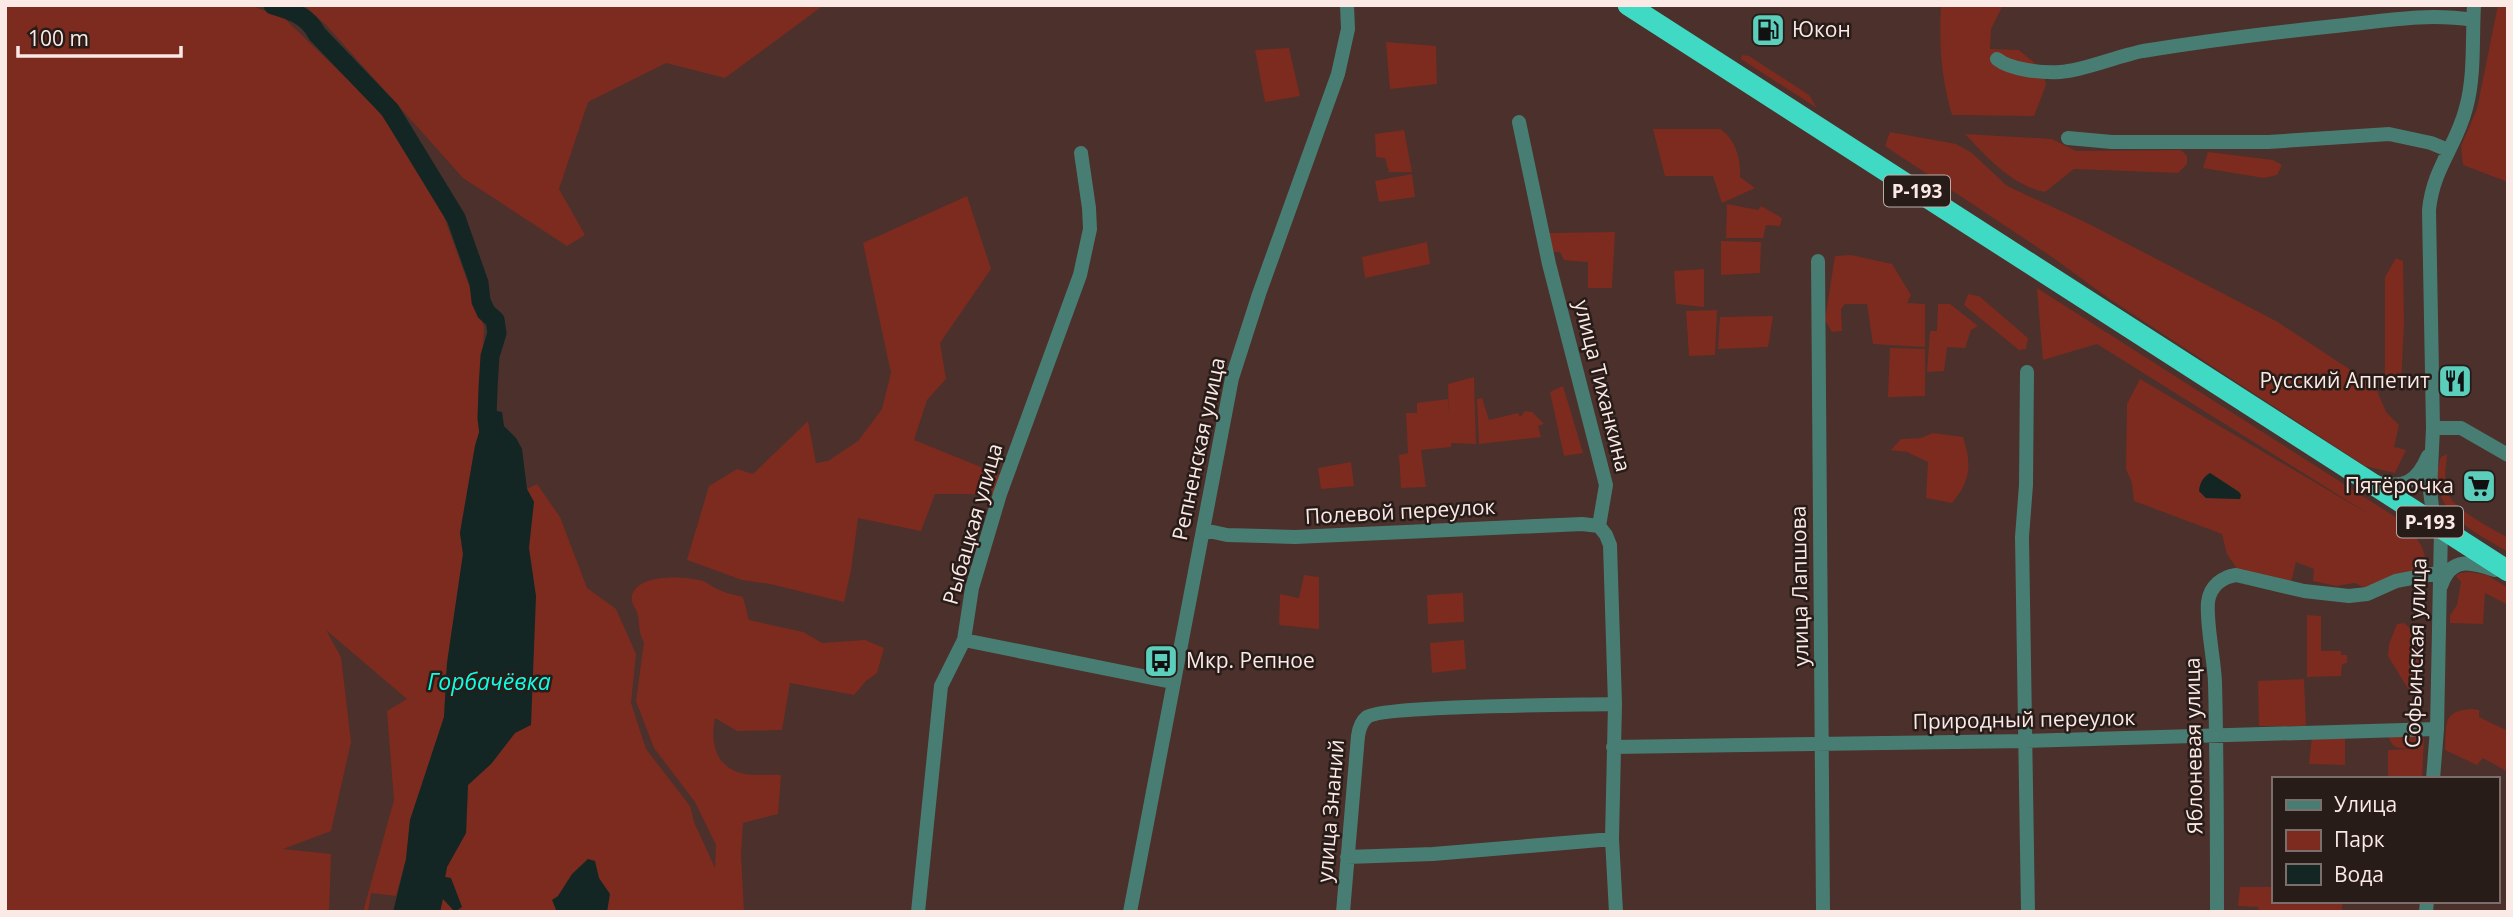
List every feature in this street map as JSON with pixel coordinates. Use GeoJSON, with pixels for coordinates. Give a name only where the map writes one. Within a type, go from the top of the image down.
{"type":"FeatureCollection","features":[{"type":"Feature","properties":{"kind":"highway","name":"Р-193"},"geometry":{"type":"LineString","coordinates":[[1628,5],[2508,572]]}},
{"type":"Feature","properties":{"kind":"street","name":"Репненская улица"},"geometry":{"type":"LineString","coordinates":[[1130,912],[1232,377],[1338,74],[1348,29],[1347,5]]}},
{"type":"Feature","properties":{"kind":"street"},"geometry":{"type":"LineString","coordinates":[[1997,59],[2017,67],[2062,72],[2143,51],[2278,31],[2413,16],[2473,13],[2469,98],[2463,120],[2435,178],[2429,209],[2431,508],[2441,529]]}},
{"type":"Feature","properties":{"kind":"street","name":"улица Тиханкина"},"geometry":{"type":"LineString","coordinates":[[1520,122],[1549,264],[1606,485],[1599,526],[1610,545],[1615,704],[1612,839],[1616,912]]}},
{"type":"Feature","properties":{"kind":"street"},"geometry":{"type":"LineString","coordinates":[[2068,138],[2112,142],[2268,142],[2389,134],[2431,143],[2448,150]]}},
{"type":"Feature","properties":{"kind":"street","name":"Рыбацкая улица"},"geometry":{"type":"LineString","coordinates":[[918,912],[941,686],[964,640],[972,588],[1000,495],[1080,275],[1090,229],[1081,153]]}},
{"type":"Feature","properties":{"kind":"street","name":"улица Лапшова"},"geometry":{"type":"LineString","coordinates":[[1818,261],[1823,912]]}},
{"type":"Feature","properties":{"kind":"street"},"geometry":{"type":"LineString","coordinates":[[2027,372],[2026,485],[2022,537],[2028,912]]}},
{"type":"Feature","properties":{"kind":"street"},"geometry":{"type":"LineString","coordinates":[[2432,428],[2461,428],[2508,455]]}},
{"type":"Feature","properties":{"kind":"street"},"geometry":{"type":"LineString","coordinates":[[2352,472],[2385,484],[2407,482],[2420,473],[2432,449]]}},
{"type":"Feature","properties":{"kind":"street","name":"Полевой переулок"},"geometry":{"type":"LineString","coordinates":[[1204,530],[1227,535],[1295,537],[1582,524],[1599,526]]}},
{"type":"Feature","properties":{"kind":"street","name":"Софьинская улица"},"geometry":{"type":"LineString","coordinates":[[2433,777],[2437,729],[2438,573],[2441,529]]}},
{"type":"Feature","properties":{"kind":"street"},"geometry":{"type":"LineString","coordinates":[[2438,605],[2442,582],[2455,565],[2479,565],[2508,572]]}},
{"type":"Feature","properties":{"kind":"street","name":"Яблоневая улица"},"geometry":{"type":"LineString","coordinates":[[2217,912],[2215,673],[2208,602],[2211,591],[2217,582],[2227,576],[2236,575],[2304,592],[2348,596],[2367,594],[2396,581],[2438,573]]}},
{"type":"Feature","properties":{"kind":"street"},"geometry":{"type":"LineString","coordinates":[[964,640],[1172,682]]}},
{"type":"Feature","properties":{"kind":"street","name":"улица Знаний"},"geometry":{"type":"LineString","coordinates":[[1343,912],[1357,736],[1367,716],[1381,712],[1418,710],[1615,704]]}},
{"type":"Feature","properties":{"kind":"street","name":"Природный переулок"},"geometry":{"type":"LineString","coordinates":[[1613,747],[1822,746],[2437,729]]}},
{"type":"Feature","properties":{"kind":"street"},"geometry":{"type":"LineString","coordinates":[[1347,857],[1433,854],[1612,839]]}},
{"type":"Feature","properties":{"kind":"green space"},"geometry":{"type":"Polygon","coordinates":[[[5,5],[249,5],[284,18],[375,106],[436,195],[484,327],[480,429],[460,533],[463,554],[447,663],[444,717],[410,820],[406,859],[396,896],[371,893],[368,912],[363,912],[394,800],[387,711],[407,699],[326,630],[341,657],[351,742],[331,831],[283,849],[331,854],[329,912],[5,912],[5,5]]]}},
{"type":"Feature","properties":{"kind":"green space"},"geometry":{"type":"Polygon","coordinates":[[[304,5],[824,5],[725,78],[666,63],[588,102],[559,189],[585,235],[567,246],[463,178],[326,25],[304,5]]]}},
{"type":"Feature","properties":{"kind":"green space"},"geometry":{"type":"Polygon","coordinates":[[[1941,5],[2003,5],[1991,29],[1990,49],[2019,50],[2043,70],[2046,85],[2034,116],[1952,115],[1942,61],[1941,5]]]}},
{"type":"Feature","properties":{"kind":"green space"},"geometry":{"type":"Polygon","coordinates":[[[2498,5],[2508,5],[2508,182],[2463,165],[2461,146],[2477,109],[2498,5]]]}},
{"type":"Feature","properties":{"kind":"green space"},"geometry":{"type":"Polygon","coordinates":[[[1386,42],[1436,46],[1437,84],[1390,89],[1386,42]]]}},
{"type":"Feature","properties":{"kind":"green space"},"geometry":{"type":"Polygon","coordinates":[[[1289,48],[1300,96],[1265,102],[1255,50],[1289,48]]]}},
{"type":"Feature","properties":{"kind":"green space"},"geometry":{"type":"Polygon","coordinates":[[[1742,55],[1749,56],[1809,95],[1817,108],[1741,59],[1742,55]]]}},
{"type":"Feature","properties":{"kind":"green space"},"geometry":{"type":"Polygon","coordinates":[[[1653,129],[1720,129],[1736,150],[1740,177],[1755,188],[1722,203],[1713,176],[1665,176],[1653,129]]]}},
{"type":"Feature","properties":{"kind":"green space"},"geometry":{"type":"Polygon","coordinates":[[[1404,130],[1412,172],[1389,172],[1385,158],[1376,157],[1375,134],[1404,130]]]}},
{"type":"Feature","properties":{"kind":"green space"},"geometry":{"type":"Polygon","coordinates":[[[1890,132],[1956,144],[1972,153],[2007,186],[2089,224],[2276,321],[2375,386],[2386,412],[2399,425],[2394,447],[2406,450],[2395,473],[2365,466],[2111,300],[2052,257],[1885,146],[1890,132]]]}},
{"type":"Feature","properties":{"kind":"green space"},"geometry":{"type":"Polygon","coordinates":[[[1965,134],[2052,139],[2076,151],[2181,150],[2187,156],[2187,164],[2178,173],[2074,169],[2045,192],[2011,177],[1965,134]]]}},
{"type":"Feature","properties":{"kind":"green space"},"geometry":{"type":"Polygon","coordinates":[[[2208,152],[2273,160],[2282,165],[2277,175],[2264,178],[2203,168],[2208,152]]]}},
{"type":"Feature","properties":{"kind":"green space"},"geometry":{"type":"Polygon","coordinates":[[[1412,174],[1415,197],[1379,202],[1375,181],[1412,174]]]}},
{"type":"Feature","properties":{"kind":"green space"},"geometry":{"type":"Polygon","coordinates":[[[967,196],[991,269],[940,343],[946,379],[927,400],[914,440],[1001,475],[994,494],[935,494],[921,531],[858,518],[844,602],[742,580],[687,560],[709,486],[737,469],[753,474],[808,421],[816,463],[828,461],[858,441],[882,409],[891,373],[863,243],[967,196]]]}},
{"type":"Feature","properties":{"kind":"green space"},"geometry":{"type":"Polygon","coordinates":[[[1727,204],[1758,210],[1761,206],[1782,218],[1780,226],[1766,225],[1763,238],[1726,238],[1727,204]]]}},
{"type":"Feature","properties":{"kind":"green space"},"geometry":{"type":"Polygon","coordinates":[[[1615,232],[1612,288],[1588,288],[1588,262],[1564,260],[1560,252],[1553,252],[1549,233],[1615,232]]]}},
{"type":"Feature","properties":{"kind":"green space"},"geometry":{"type":"Polygon","coordinates":[[[1721,241],[1761,242],[1760,273],[1721,275],[1721,241]]]}},
{"type":"Feature","properties":{"kind":"green space"},"geometry":{"type":"Polygon","coordinates":[[[1427,242],[1430,264],[1365,278],[1362,257],[1427,242]]]}},
{"type":"Feature","properties":{"kind":"green space"},"geometry":{"type":"Polygon","coordinates":[[[1851,255],[1892,264],[1911,295],[1907,303],[1925,304],[1925,347],[1873,344],[1867,304],[1845,304],[1841,309],[1842,331],[1832,332],[1825,320],[1835,256],[1851,255]]]}},
{"type":"Feature","properties":{"kind":"green space"},"geometry":{"type":"Polygon","coordinates":[[[2396,258],[2403,261],[2401,384],[2385,374],[2385,277],[2396,258]]]}},
{"type":"Feature","properties":{"kind":"green space"},"geometry":{"type":"Polygon","coordinates":[[[1704,269],[1704,307],[1676,304],[1674,271],[1704,269]]]}},
{"type":"Feature","properties":{"kind":"green space"},"geometry":{"type":"Polygon","coordinates":[[[2037,288],[2397,518],[2418,540],[2426,561],[2426,569],[2365,588],[2355,583],[2336,586],[2313,581],[2314,569],[2296,562],[2291,582],[2237,569],[2227,554],[2222,534],[2134,501],[2132,483],[2126,469],[2127,404],[2140,379],[2372,516],[2097,344],[2043,360],[2037,288]],[[2210,473],[2202,481],[2199,491],[2206,498],[2240,499],[2239,492],[2210,473]]]}},
{"type":"Feature","properties":{"kind":"green space"},"geometry":{"type":"Polygon","coordinates":[[[1968,294],[1979,296],[2028,338],[2026,349],[2019,350],[1964,305],[1968,294]]]}},
{"type":"Feature","properties":{"kind":"green space"},"geometry":{"type":"Polygon","coordinates":[[[1938,304],[1950,304],[1978,326],[1971,330],[1965,348],[1947,347],[1944,371],[1927,372],[1930,331],[1937,331],[1938,304]]]}},
{"type":"Feature","properties":{"kind":"green space"},"geometry":{"type":"Polygon","coordinates":[[[1717,310],[1715,355],[1689,356],[1686,311],[1717,310]]]}},
{"type":"Feature","properties":{"kind":"green space"},"geometry":{"type":"Polygon","coordinates":[[[1773,316],[1768,347],[1718,349],[1720,317],[1773,316]]]}},
{"type":"Feature","properties":{"kind":"green space"},"geometry":{"type":"Polygon","coordinates":[[[1890,348],[1925,349],[1925,396],[1888,397],[1890,348]]]}},
{"type":"Feature","properties":{"kind":"green space"},"geometry":{"type":"Polygon","coordinates":[[[1474,377],[1476,444],[1451,443],[1451,447],[1421,450],[1426,487],[1401,488],[1399,455],[1408,453],[1406,413],[1417,413],[1417,403],[1448,399],[1449,415],[1448,384],[1474,377]]]}},
{"type":"Feature","properties":{"kind":"green space"},"geometry":{"type":"Polygon","coordinates":[[[1563,386],[1583,453],[1564,456],[1550,392],[1563,386]]]}},
{"type":"Feature","properties":{"kind":"green space"},"geometry":{"type":"Polygon","coordinates":[[[1482,398],[1489,420],[1518,413],[1520,417],[1525,411],[1532,412],[1544,424],[1538,426],[1541,437],[1479,444],[1477,399],[1482,398]]]}},
{"type":"Feature","properties":{"kind":"green space"},"geometry":{"type":"Polygon","coordinates":[[[1933,433],[1963,437],[1966,447],[1968,472],[1963,487],[1952,503],[1926,498],[1928,462],[1907,452],[1891,450],[1901,439],[1921,438],[1933,433]]]}},
{"type":"Feature","properties":{"kind":"green space"},"geometry":{"type":"Polygon","coordinates":[[[2447,454],[2445,480],[2448,494],[2466,513],[2508,538],[2508,552],[2466,526],[2445,504],[2439,491],[2437,475],[2441,457],[2447,454]]]}},
{"type":"Feature","properties":{"kind":"green space"},"geometry":{"type":"Polygon","coordinates":[[[1351,462],[1354,486],[1321,489],[1318,468],[1351,462]]]}},
{"type":"Feature","properties":{"kind":"green space"},"geometry":{"type":"Polygon","coordinates":[[[537,484],[560,517],[587,588],[616,609],[636,654],[631,703],[646,749],[690,806],[694,822],[715,868],[716,845],[695,802],[654,748],[636,701],[644,642],[632,601],[636,588],[663,578],[703,581],[743,597],[749,620],[803,632],[822,643],[865,640],[884,648],[877,673],[854,695],[790,683],[782,730],[737,731],[715,718],[715,748],[728,767],[745,774],[781,775],[778,814],[743,823],[741,854],[744,912],[440,912],[447,867],[466,833],[468,785],[491,764],[515,733],[534,502],[527,489],[537,484]]]}},
{"type":"Feature","properties":{"kind":"green space"},"geometry":{"type":"Polygon","coordinates":[[[2469,572],[2487,575],[2508,588],[2508,605],[2485,593],[2483,624],[2450,623],[2461,582],[2456,576],[2469,572]]]}},
{"type":"Feature","properties":{"kind":"green space"},"geometry":{"type":"Polygon","coordinates":[[[1304,575],[1319,577],[1319,629],[1279,625],[1280,594],[1299,598],[1304,575]]]}},
{"type":"Feature","properties":{"kind":"green space"},"geometry":{"type":"Polygon","coordinates":[[[1463,593],[1464,622],[1428,624],[1427,595],[1463,593]]]}},
{"type":"Feature","properties":{"kind":"green space"},"geometry":{"type":"Polygon","coordinates":[[[2307,615],[2321,616],[2321,651],[2341,651],[2341,655],[2347,655],[2347,663],[2342,664],[2341,676],[2307,677],[2307,615]]]}},
{"type":"Feature","properties":{"kind":"green space"},"geometry":{"type":"Polygon","coordinates":[[[2404,623],[2421,638],[2420,693],[2415,700],[2388,656],[2389,644],[2397,624],[2404,623]]]}},
{"type":"Feature","properties":{"kind":"green space"},"geometry":{"type":"Polygon","coordinates":[[[1464,640],[1466,669],[1432,673],[1430,643],[1464,640]]]}},
{"type":"Feature","properties":{"kind":"green space"},"geometry":{"type":"Polygon","coordinates":[[[2304,679],[2306,726],[2259,726],[2258,681],[2304,679]]]}},
{"type":"Feature","properties":{"kind":"green space"},"geometry":{"type":"Polygon","coordinates":[[[2472,709],[2479,710],[2479,717],[2508,731],[2508,772],[2483,758],[2477,765],[2445,750],[2446,726],[2450,716],[2472,709]]]}},
{"type":"Feature","properties":{"kind":"green space"},"geometry":{"type":"Polygon","coordinates":[[[2419,733],[2424,738],[2422,777],[2388,777],[2388,750],[2409,749],[2394,746],[2389,738],[2391,734],[2419,733]]]}},
{"type":"Feature","properties":{"kind":"green space"},"geometry":{"type":"Polygon","coordinates":[[[2312,737],[2345,738],[2345,765],[2309,764],[2312,737]]]}},
{"type":"Feature","properties":{"kind":"green space"},"geometry":{"type":"Polygon","coordinates":[[[2240,887],[2272,887],[2272,903],[2342,903],[2342,912],[2259,912],[2258,907],[2238,906],[2240,887]]]}},
{"type":"Feature","properties":{"kind":"water","name":"Горбачёвка"},"geometry":{"type":"Polygon","coordinates":[[[481,408],[502,412],[504,426],[522,449],[527,489],[534,502],[529,548],[536,596],[531,725],[515,733],[491,764],[468,785],[466,833],[447,867],[445,877],[451,878],[462,907],[455,912],[443,899],[440,912],[393,912],[406,859],[410,820],[444,717],[447,663],[463,554],[460,533],[480,429],[481,408]]]}},
{"type":"Feature","properties":{"kind":"water"},"geometry":{"type":"Polygon","coordinates":[[[2210,473],[2239,492],[2240,499],[2206,498],[2199,491],[2202,480],[2210,473]]]}},
{"type":"Feature","properties":{"kind":"water"},"geometry":{"type":"Polygon","coordinates":[[[588,859],[595,861],[599,878],[610,894],[607,912],[557,912],[552,900],[558,896],[572,874],[588,859]]]}},
{"type":"Feature","properties":{"kind":"waterway"},"geometry":{"type":"LineString","coordinates":[[273,5],[304,18],[390,110],[456,218],[479,283],[481,301],[486,312],[495,320],[497,333],[490,356],[487,418],[489,434]]}},
{"type":"Feature","properties":{"kind":"place","name":"Юкон"},"geometry":{"type":"Point","coordinates":[1768,30]}},
{"type":"Feature","properties":{"kind":"place","name":"Русский Аппетит"},"geometry":{"type":"Point","coordinates":[2455,381]}},
{"type":"Feature","properties":{"kind":"place","name":"Пятёрочка"},"geometry":{"type":"Point","coordinates":[2479,486]}},
{"type":"Feature","properties":{"kind":"place","name":"Мкр. Репное"},"geometry":{"type":"Point","coordinates":[1161,661]}}]}
